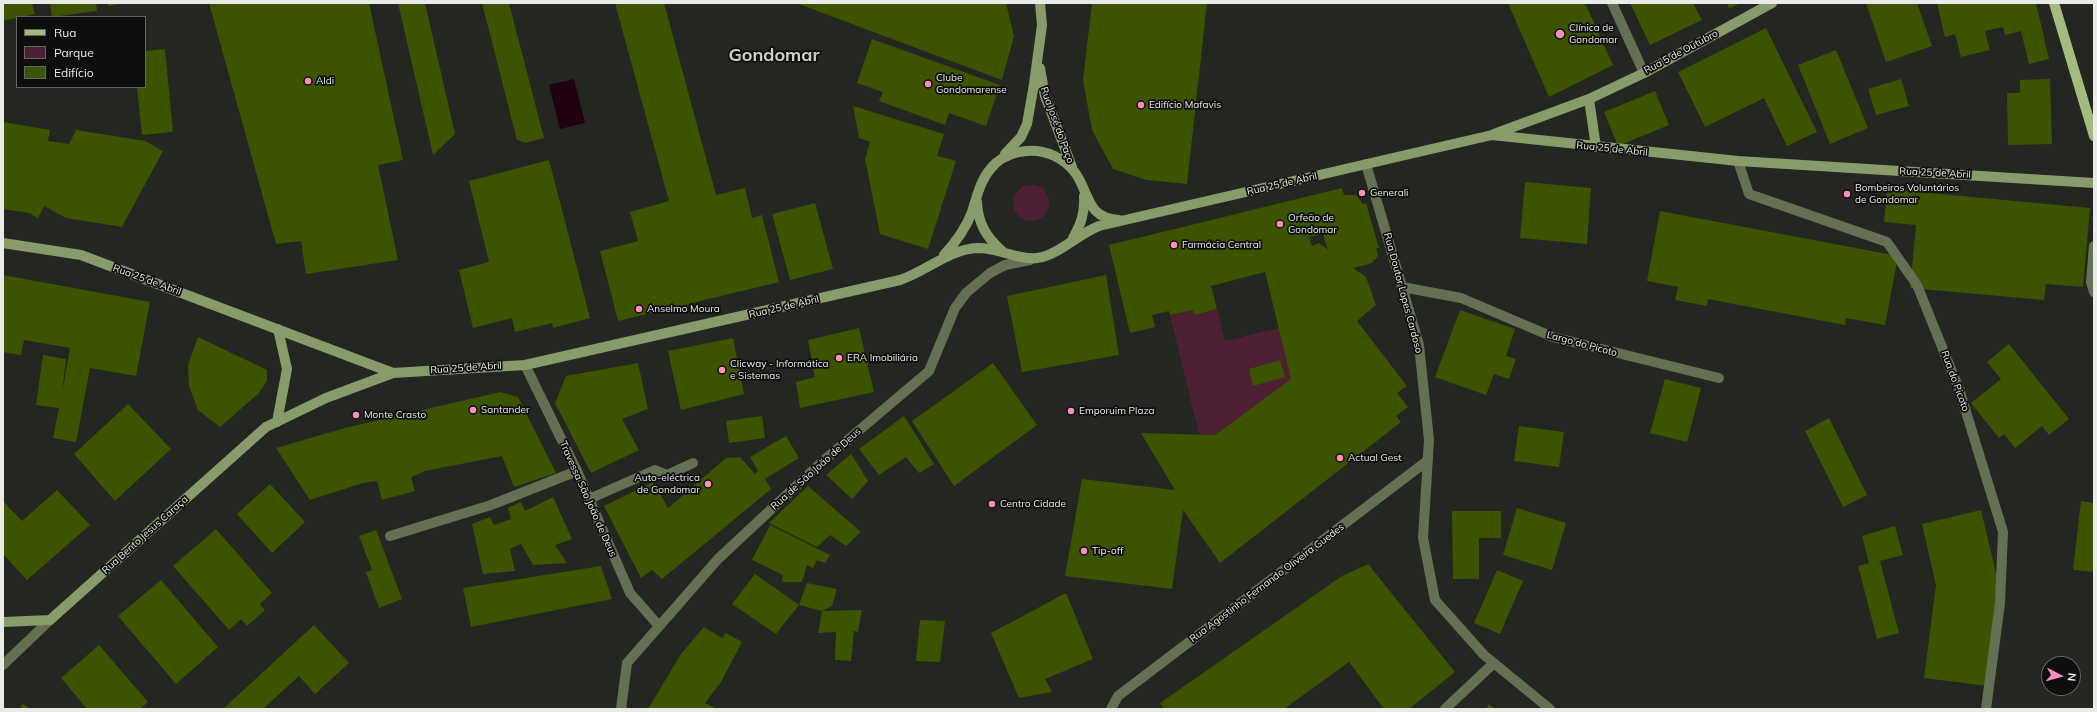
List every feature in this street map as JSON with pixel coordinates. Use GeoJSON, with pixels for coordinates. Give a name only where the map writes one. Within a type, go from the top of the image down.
{"type":"FeatureCollection","features":[{"type":"Feature","properties":{"kind":"main road","name":"Rua José do Paço"},"geometry":{"type":"LineString","coordinates":[[1000,159],[1021,137],[1027,124],[1042,25],[1040,3]]}},
{"type":"Feature","properties":{"kind":"main road","name":"Rua 5 de Outubro"},"geometry":{"type":"LineString","coordinates":[[1492,135],[1589,99],[1644,73],[1772,3]]}},
{"type":"Feature","properties":{"kind":"main road"},"geometry":{"type":"LineString","coordinates":[[2054,3],[2094,136]]}},
{"type":"Feature","properties":{"kind":"main road","name":"Rua José do Paço"},"geometry":{"type":"LineString","coordinates":[[1039,50],[1040,73],[1045,96],[1066,153],[1076,175]]}},
{"type":"Feature","properties":{"kind":"main road"},"geometry":{"type":"LineString","coordinates":[[1589,99],[1596,148]]}},
{"type":"Feature","properties":{"kind":"main road","name":"Rua 25 de Abril"},"geometry":{"type":"LineString","coordinates":[[3,243],[81,255],[393,373],[525,365],[900,280],[917,274],[952,253],[966,249],[980,248],[1002,251],[1019,258],[1038,258],[1056,252],[1070,241],[1099,226],[1492,135],[1596,148],[1738,161],[2094,183]]}},
{"type":"Feature","properties":{"kind":"main road","name":"Rua 25 de Abril"},"geometry":{"type":"LineString","coordinates":[[938,262],[957,240],[964,228],[976,195],[988,170],[1000,159],[1016,152],[1033,150],[1050,154],[1065,162],[1076,175],[1088,202],[1100,215],[1111,220],[1122,220],[1138,217]]}},
{"type":"Feature","properties":{"kind":"main road","name":"Rua 25 de Abril"},"geometry":{"type":"LineString","coordinates":[[1070,241],[1080,226],[1084,208],[1083,190]]}},
{"type":"Feature","properties":{"kind":"main road","name":"Rua 25 de Abril"},"geometry":{"type":"LineString","coordinates":[[976,195],[979,222],[988,238],[1002,251]]}},
{"type":"Feature","properties":{"kind":"main road"},"geometry":{"type":"LineString","coordinates":[[277,422],[287,369],[278,329]]}},
{"type":"Feature","properties":{"kind":"main road","name":"Rua Bento Jesus Caraça"},"geometry":{"type":"LineString","coordinates":[[50,620],[266,427],[326,398],[393,373]]}},
{"type":"Feature","properties":{"kind":"main road"},"geometry":{"type":"LineString","coordinates":[[3,622],[50,620]]}},
{"type":"Feature","properties":{"kind":"street"},"geometry":{"type":"LineString","coordinates":[[1612,3],[1644,73]]}},
{"type":"Feature","properties":{"kind":"street","name":"Rua do Picoto"},"geometry":{"type":"LineString","coordinates":[[1738,161],[1749,194],[1887,242],[1917,285],[1959,389],[2003,532],[2000,603],[1986,709]]}},
{"type":"Feature","properties":{"kind":"street","name":"Rua Doutor Lopes Cardoso"},"geometry":{"type":"LineString","coordinates":[[1366,164],[1419,345],[1429,440],[1423,538],[1435,600],[1484,655],[1550,709]]}},
{"type":"Feature","properties":{"kind":"street"},"geometry":{"type":"LineString","coordinates":[[2094,246],[2091,282],[2094,292]]}},
{"type":"Feature","properties":{"kind":"street","name":"Rua de São João de Deus"},"geometry":{"type":"LineString","coordinates":[[622,709],[627,663],[718,559],[823,461],[929,371],[955,308],[966,293],[990,273],[1005,265],[1038,258]]}},
{"type":"Feature","properties":{"kind":"street","name":"Largo do Picoto"},"geometry":{"type":"LineString","coordinates":[[1402,287],[1461,298],[1553,337],[1719,378]]}},
{"type":"Feature","properties":{"kind":"street","name":"Travessa São João de Deus"},"geometry":{"type":"LineString","coordinates":[[525,365],[577,471],[630,593],[659,626]]}},
{"type":"Feature","properties":{"kind":"street","name":"Rua Agostinho Fernando Oliveira Guedes"},"geometry":{"type":"LineString","coordinates":[[1111,709],[1118,696],[1427,461]]}},
{"type":"Feature","properties":{"kind":"street"},"geometry":{"type":"LineString","coordinates":[[589,499],[655,470],[667,475],[693,463]]}},
{"type":"Feature","properties":{"kind":"street"},"geometry":{"type":"LineString","coordinates":[[390,536],[491,505],[577,471]]}},
{"type":"Feature","properties":{"kind":"street"},"geometry":{"type":"LineString","coordinates":[[3,665],[50,620]]}},
{"type":"Feature","properties":{"kind":"street"},"geometry":{"type":"LineString","coordinates":[[1444,709],[1494,663]]}},
{"type":"Feature","properties":{"kind":"green space"},"geometry":{"type":"Polygon","coordinates":[[[1035,185],[1044,190],[1048,196],[1048,210],[1044,216],[1035,221],[1027,221],[1018,216],[1014,210],[1013,199],[1018,190],[1024,186],[1035,185]]]}},
{"type":"Feature","properties":{"kind":"green space"},"geometry":{"type":"Polygon","coordinates":[[[1217,309],[1225,341],[1279,328],[1291,379],[1215,435],[1199,434],[1170,315],[1193,310],[1194,315],[1217,309]]]}},
{"type":"Feature","properties":{"kind":"shaded area"},"geometry":{"type":"Polygon","coordinates":[[[574,79],[585,123],[560,129],[549,85],[574,79]]]}},
{"type":"Feature","properties":{"kind":"building"},"geometry":{"type":"Polygon","coordinates":[[[3,3],[32,3],[35,14],[16,16],[16,18],[3,21],[3,3]]]}},
{"type":"Feature","properties":{"kind":"building"},"geometry":{"type":"Polygon","coordinates":[[[50,3],[96,3],[97,11],[52,16],[50,3]]]}},
{"type":"Feature","properties":{"kind":"building"},"geometry":{"type":"Polygon","coordinates":[[[108,3],[118,3],[118,4],[108,6],[108,3]]]}},
{"type":"Feature","properties":{"kind":"building","name":"Aldi"},"geometry":{"type":"Polygon","coordinates":[[[209,3],[369,3],[403,160],[378,165],[398,260],[306,274],[301,241],[276,244],[209,3]]]}},
{"type":"Feature","properties":{"kind":"building"},"geometry":{"type":"Polygon","coordinates":[[[398,3],[425,3],[455,134],[433,155],[398,3]]]}},
{"type":"Feature","properties":{"kind":"building"},"geometry":{"type":"Polygon","coordinates":[[[482,3],[509,3],[544,138],[526,143],[517,140],[482,3]]]}},
{"type":"Feature","properties":{"kind":"building"},"geometry":{"type":"Polygon","coordinates":[[[615,3],[664,3],[716,195],[745,188],[752,218],[762,215],[779,282],[618,321],[600,251],[638,241],[630,212],[669,201],[615,3]]]}},
{"type":"Feature","properties":{"kind":"building"},"geometry":{"type":"Polygon","coordinates":[[[796,3],[1006,3],[1014,36],[1002,80],[796,3]]]}},
{"type":"Feature","properties":{"kind":"building","name":"Edifício Mafavis"},"geometry":{"type":"Polygon","coordinates":[[[1092,3],[1207,3],[1187,184],[1147,180],[1113,169],[1092,130],[1083,80],[1092,3]]]}},
{"type":"Feature","properties":{"kind":"building","name":"Clínica de Gondomar"},"geometry":{"type":"Polygon","coordinates":[[[1508,3],[1585,3],[1613,65],[1549,97],[1508,3]]]}},
{"type":"Feature","properties":{"kind":"building"},"geometry":{"type":"Polygon","coordinates":[[[1630,3],[1693,3],[1702,20],[1650,45],[1630,3]]]}},
{"type":"Feature","properties":{"kind":"building"},"geometry":{"type":"Polygon","coordinates":[[[1728,3],[1740,3],[1731,8],[1728,7],[1728,3]]]}},
{"type":"Feature","properties":{"kind":"building"},"geometry":{"type":"Polygon","coordinates":[[[1866,3],[1917,3],[1932,46],[1886,62],[1866,3]]]}},
{"type":"Feature","properties":{"kind":"building"},"geometry":{"type":"Polygon","coordinates":[[[1937,3],[2036,3],[2049,59],[2029,64],[2021,31],[2005,35],[2003,27],[1985,31],[1990,50],[1961,57],[1955,34],[1945,37],[1937,3]]]}},
{"type":"Feature","properties":{"kind":"building"},"geometry":{"type":"Polygon","coordinates":[[[1766,28],[1817,132],[1787,146],[1764,98],[1705,127],[1678,72],[1766,28]]]}},
{"type":"Feature","properties":{"kind":"building","name":"Clube Gondomarense"},"geometry":{"type":"Polygon","coordinates":[[[872,39],[1000,85],[986,126],[949,113],[945,125],[879,101],[883,92],[857,83],[872,39]]]}},
{"type":"Feature","properties":{"kind":"building"},"geometry":{"type":"Polygon","coordinates":[[[165,49],[173,132],[142,135],[137,88],[146,88],[146,51],[165,49]]]}},
{"type":"Feature","properties":{"kind":"building"},"geometry":{"type":"Polygon","coordinates":[[[1836,50],[1868,128],[1830,144],[1798,65],[1836,50]]]}},
{"type":"Feature","properties":{"kind":"building"},"geometry":{"type":"Polygon","coordinates":[[[1901,79],[1909,106],[1876,115],[1868,89],[1901,79]]]}},
{"type":"Feature","properties":{"kind":"building"},"geometry":{"type":"Polygon","coordinates":[[[2050,79],[2052,144],[2008,145],[2007,93],[2020,93],[2020,80],[2050,79]]]}},
{"type":"Feature","properties":{"kind":"building"},"geometry":{"type":"Polygon","coordinates":[[[1655,91],[1669,125],[1618,146],[1604,112],[1655,91]]]}},
{"type":"Feature","properties":{"kind":"building"},"geometry":{"type":"Polygon","coordinates":[[[853,106],[944,134],[937,156],[956,161],[928,249],[880,234],[865,159],[870,142],[859,138],[853,106]]]}},
{"type":"Feature","properties":{"kind":"building"},"geometry":{"type":"Polygon","coordinates":[[[3,122],[50,130],[48,141],[69,144],[76,130],[145,141],[163,151],[122,227],[66,218],[44,206],[38,218],[29,213],[3,209],[3,122]]]}},
{"type":"Feature","properties":{"kind":"building"},"geometry":{"type":"Polygon","coordinates":[[[549,160],[590,318],[553,328],[552,323],[515,332],[512,318],[473,328],[459,270],[489,262],[469,181],[549,160]]]}},
{"type":"Feature","properties":{"kind":"building"},"geometry":{"type":"Polygon","coordinates":[[[1525,182],[1591,188],[1587,244],[1520,238],[1525,182]]]}},
{"type":"Feature","properties":{"kind":"building"},"geometry":{"type":"Polygon","coordinates":[[[1342,188],[1344,195],[1356,195],[1363,204],[1366,203],[1379,248],[1376,248],[1378,256],[1372,263],[1353,268],[1366,277],[1376,305],[1357,321],[1407,386],[1397,393],[1408,407],[1396,416],[1401,422],[1220,563],[1183,510],[1172,589],[1065,576],[1082,479],[1175,490],[1141,433],[1215,435],[1291,379],[1265,272],[1211,286],[1217,309],[1194,315],[1193,310],[1170,315],[1169,311],[1152,315],[1155,327],[1130,333],[1109,245],[1342,188]],[[1323,234],[1309,237],[1312,246],[1319,243],[1328,250],[1323,234]]]}},
{"type":"Feature","properties":{"kind":"building"},"geometry":{"type":"Polygon","coordinates":[[[1887,189],[2090,208],[2083,287],[2046,284],[2044,300],[1910,288],[1916,225],[1884,222],[1887,189]]]}},
{"type":"Feature","properties":{"kind":"building"},"geometry":{"type":"Polygon","coordinates":[[[815,203],[833,269],[790,280],[772,214],[815,203]]]}},
{"type":"Feature","properties":{"kind":"building"},"geometry":{"type":"Polygon","coordinates":[[[1660,211],[1898,256],[1885,325],[1846,318],[1845,325],[1708,299],[1707,306],[1675,300],[1678,287],[1647,281],[1660,211]]]}},
{"type":"Feature","properties":{"kind":"building"},"geometry":{"type":"Polygon","coordinates":[[[3,275],[150,302],[136,376],[90,368],[76,442],[53,438],[59,408],[36,405],[43,355],[66,359],[62,393],[70,348],[24,340],[21,355],[3,352],[3,275]]]}},
{"type":"Feature","properties":{"kind":"building"},"geometry":{"type":"Polygon","coordinates":[[[1106,275],[1119,355],[1022,372],[1007,296],[1106,275]]]}},
{"type":"Feature","properties":{"kind":"building"},"geometry":{"type":"Polygon","coordinates":[[[1460,310],[1515,329],[1506,356],[1516,359],[1509,379],[1494,374],[1486,395],[1435,377],[1460,310]]]}},
{"type":"Feature","properties":{"kind":"building","name":"ERA Imobiliária"},"geometry":{"type":"Polygon","coordinates":[[[859,328],[874,392],[800,408],[796,382],[815,377],[808,340],[859,328]]]}},
{"type":"Feature","properties":{"kind":"building"},"geometry":{"type":"Polygon","coordinates":[[[198,337],[267,370],[267,381],[259,393],[220,427],[198,410],[189,386],[188,365],[198,337]]]}},
{"type":"Feature","properties":{"kind":"building"},"geometry":{"type":"Polygon","coordinates":[[[733,338],[744,394],[681,410],[668,351],[733,338]]]}},
{"type":"Feature","properties":{"kind":"building"},"geometry":{"type":"Polygon","coordinates":[[[2009,344],[2069,419],[2049,435],[2042,426],[2015,448],[2004,434],[1999,438],[1971,403],[2001,379],[1987,362],[2009,344]]]}},
{"type":"Feature","properties":{"kind":"building"},"geometry":{"type":"Polygon","coordinates":[[[1280,360],[1285,377],[1253,386],[1249,369],[1280,360]]]}},
{"type":"Feature","properties":{"kind":"building"},"geometry":{"type":"Polygon","coordinates":[[[638,363],[648,409],[622,419],[639,450],[591,473],[555,403],[566,376],[638,363]]]}},
{"type":"Feature","properties":{"kind":"building"},"geometry":{"type":"Polygon","coordinates":[[[993,363],[1037,425],[954,486],[912,421],[993,363]]]}},
{"type":"Feature","properties":{"kind":"building"},"geometry":{"type":"Polygon","coordinates":[[[1665,379],[1701,388],[1687,442],[1650,433],[1665,379]]]}},
{"type":"Feature","properties":{"kind":"building"},"geometry":{"type":"Polygon","coordinates":[[[500,392],[518,397],[556,473],[514,487],[502,456],[425,471],[411,477],[415,491],[382,500],[377,481],[363,483],[310,500],[276,448],[345,428],[500,392]]]}},
{"type":"Feature","properties":{"kind":"building"},"geometry":{"type":"Polygon","coordinates":[[[128,404],[171,449],[115,501],[74,454],[128,404]]]}},
{"type":"Feature","properties":{"kind":"building"},"geometry":{"type":"Polygon","coordinates":[[[762,416],[765,438],[729,443],[726,421],[762,416]]]}},
{"type":"Feature","properties":{"kind":"building"},"geometry":{"type":"Polygon","coordinates":[[[904,416],[934,464],[919,473],[906,457],[879,475],[859,449],[904,416]]]}},
{"type":"Feature","properties":{"kind":"building"},"geometry":{"type":"Polygon","coordinates":[[[1829,418],[1867,495],[1843,507],[1805,431],[1829,418]]]}},
{"type":"Feature","properties":{"kind":"building"},"geometry":{"type":"Polygon","coordinates":[[[1519,426],[1564,432],[1559,467],[1514,461],[1519,426]]]}},
{"type":"Feature","properties":{"kind":"building"},"geometry":{"type":"Polygon","coordinates":[[[786,436],[799,458],[765,479],[771,489],[662,579],[652,570],[641,578],[604,506],[653,482],[668,508],[726,458],[740,457],[755,474],[758,471],[750,457],[786,436]]]}},
{"type":"Feature","properties":{"kind":"building"},"geometry":{"type":"Polygon","coordinates":[[[851,454],[868,481],[852,499],[826,475],[851,454]]]}},
{"type":"Feature","properties":{"kind":"building"},"geometry":{"type":"Polygon","coordinates":[[[270,484],[305,522],[272,553],[237,514],[270,484]]]}},
{"type":"Feature","properties":{"kind":"building"},"geometry":{"type":"Polygon","coordinates":[[[808,486],[861,532],[846,546],[830,535],[817,547],[769,523],[808,486]]]}},
{"type":"Feature","properties":{"kind":"building"},"geometry":{"type":"Polygon","coordinates":[[[57,490],[90,525],[27,580],[3,554],[3,501],[22,521],[57,490]]]}},
{"type":"Feature","properties":{"kind":"building"},"geometry":{"type":"Polygon","coordinates":[[[553,497],[572,539],[555,545],[567,563],[533,565],[521,544],[510,549],[515,571],[483,574],[472,524],[490,517],[494,525],[511,519],[508,508],[521,502],[525,511],[553,497]]]}},
{"type":"Feature","properties":{"kind":"building"},"geometry":{"type":"Polygon","coordinates":[[[2081,501],[2094,503],[2094,572],[2073,570],[2081,501]]]}},
{"type":"Feature","properties":{"kind":"building"},"geometry":{"type":"Polygon","coordinates":[[[1517,508],[1566,523],[1552,570],[1503,555],[1517,508]]]}},
{"type":"Feature","properties":{"kind":"building"},"geometry":{"type":"Polygon","coordinates":[[[1981,510],[2000,590],[1987,686],[1924,678],[1936,585],[1922,524],[1981,510]]]}},
{"type":"Feature","properties":{"kind":"building"},"geometry":{"type":"Polygon","coordinates":[[[1452,511],[1501,511],[1501,538],[1479,538],[1479,579],[1453,579],[1452,511]]]}},
{"type":"Feature","properties":{"kind":"building"},"geometry":{"type":"Polygon","coordinates":[[[770,525],[830,555],[825,563],[817,560],[813,568],[807,565],[802,582],[782,582],[783,575],[752,560],[770,525]]]}},
{"type":"Feature","properties":{"kind":"building"},"geometry":{"type":"Polygon","coordinates":[[[1895,526],[1903,555],[1880,561],[1899,633],[1877,639],[1858,566],[1869,563],[1862,536],[1895,526]]]}},
{"type":"Feature","properties":{"kind":"building"},"geometry":{"type":"Polygon","coordinates":[[[216,529],[272,593],[260,604],[265,610],[247,626],[241,619],[229,630],[173,566],[216,529]]]}},
{"type":"Feature","properties":{"kind":"building"},"geometry":{"type":"Polygon","coordinates":[[[376,530],[402,599],[379,608],[366,572],[372,570],[359,536],[376,530]]]}},
{"type":"Feature","properties":{"kind":"building"},"geometry":{"type":"Polygon","coordinates":[[[1368,564],[1455,672],[1409,709],[1384,709],[1349,662],[1284,709],[1164,709],[1160,703],[1342,576],[1368,564]]]}},
{"type":"Feature","properties":{"kind":"building"},"geometry":{"type":"Polygon","coordinates":[[[601,566],[612,599],[471,627],[463,588],[601,566]]]}},
{"type":"Feature","properties":{"kind":"building"},"geometry":{"type":"Polygon","coordinates":[[[1497,570],[1523,581],[1500,634],[1474,623],[1497,570]]]}},
{"type":"Feature","properties":{"kind":"building"},"geometry":{"type":"Polygon","coordinates":[[[755,574],[799,605],[776,634],[732,604],[755,574]]]}},
{"type":"Feature","properties":{"kind":"building"},"geometry":{"type":"Polygon","coordinates":[[[161,580],[218,647],[176,684],[118,616],[161,580]]]}},
{"type":"Feature","properties":{"kind":"building"},"geometry":{"type":"Polygon","coordinates":[[[807,583],[837,589],[832,606],[822,611],[799,605],[807,583]]]}},
{"type":"Feature","properties":{"kind":"building"},"geometry":{"type":"Polygon","coordinates":[[[1066,593],[1093,659],[1045,679],[1052,692],[1019,698],[991,633],[1066,593]]]}},
{"type":"Feature","properties":{"kind":"building"},"geometry":{"type":"Polygon","coordinates":[[[862,610],[858,632],[854,631],[851,661],[835,660],[836,632],[818,633],[822,611],[862,610]]]}},
{"type":"Feature","properties":{"kind":"building"},"geometry":{"type":"Polygon","coordinates":[[[920,620],[945,621],[940,662],[916,661],[920,620]]]}},
{"type":"Feature","properties":{"kind":"building"},"geometry":{"type":"Polygon","coordinates":[[[314,625],[349,663],[315,694],[299,676],[263,709],[223,709],[314,625]]]}},
{"type":"Feature","properties":{"kind":"building"},"geometry":{"type":"Polygon","coordinates":[[[704,627],[722,638],[726,633],[742,642],[721,682],[705,703],[717,709],[648,709],[681,654],[704,627]]]}},
{"type":"Feature","properties":{"kind":"building"},"geometry":{"type":"Polygon","coordinates":[[[99,645],[148,702],[140,709],[87,709],[61,678],[99,645]]]}},
{"type":"Feature","properties":{"kind":"building"},"geometry":{"type":"Polygon","coordinates":[[[23,704],[30,709],[19,709],[23,704]]]}},
{"type":"Feature","properties":{"kind":"building"},"geometry":{"type":"Polygon","coordinates":[[[1489,704],[1495,709],[1486,709],[1489,704]]]}},
{"type":"Feature","properties":{"kind":"place","name":"Clínica de Gondomar"},"geometry":{"type":"Point","coordinates":[1560,34]}},
{"type":"Feature","properties":{"kind":"place","name":"Aldi"},"geometry":{"type":"Point","coordinates":[308,81]}},
{"type":"Feature","properties":{"kind":"place","name":"Clube Gondomarense"},"geometry":{"type":"Point","coordinates":[928,84]}},
{"type":"Feature","properties":{"kind":"place","name":"Edifício Mafavis"},"geometry":{"type":"Point","coordinates":[1141,105]}},
{"type":"Feature","properties":{"kind":"place","name":"Generali"},"geometry":{"type":"Point","coordinates":[1362,193]}},
{"type":"Feature","properties":{"kind":"place","name":"Bombeiros Voluntários de Gondomar"},"geometry":{"type":"Point","coordinates":[1847,194]}},
{"type":"Feature","properties":{"kind":"place","name":"Orfeão de Gondomar"},"geometry":{"type":"Point","coordinates":[1280,224]}},
{"type":"Feature","properties":{"kind":"place","name":"Farmácia Central"},"geometry":{"type":"Point","coordinates":[1174,245]}},
{"type":"Feature","properties":{"kind":"place","name":"Anselmo Moura"},"geometry":{"type":"Point","coordinates":[639,309]}},
{"type":"Feature","properties":{"kind":"place","name":"ERA Imobiliária"},"geometry":{"type":"Point","coordinates":[839,358]}},
{"type":"Feature","properties":{"kind":"place","name":"Clicway - Informática e Sistemas"},"geometry":{"type":"Point","coordinates":[722,370]}},
{"type":"Feature","properties":{"kind":"place","name":"Santander"},"geometry":{"type":"Point","coordinates":[473,410]}},
{"type":"Feature","properties":{"kind":"place","name":"Emporuim Plaza"},"geometry":{"type":"Point","coordinates":[1071,411]}},
{"type":"Feature","properties":{"kind":"place","name":"Monte Crasto"},"geometry":{"type":"Point","coordinates":[356,415]}},
{"type":"Feature","properties":{"kind":"place","name":"Actual Gest"},"geometry":{"type":"Point","coordinates":[1340,458]}},
{"type":"Feature","properties":{"kind":"place","name":"Auto-eléctrica de Gondomar"},"geometry":{"type":"Point","coordinates":[708,484]}},
{"type":"Feature","properties":{"kind":"place","name":"Centro Cidade"},"geometry":{"type":"Point","coordinates":[992,504]}},
{"type":"Feature","properties":{"kind":"place","name":"Tip-off"},"geometry":{"type":"Point","coordinates":[1084,551]}},
{"type":"Feature","properties":{"kind":"district","name":"Gondomar"},"geometry":{"type":"Point","coordinates":[774,56]}}]}
